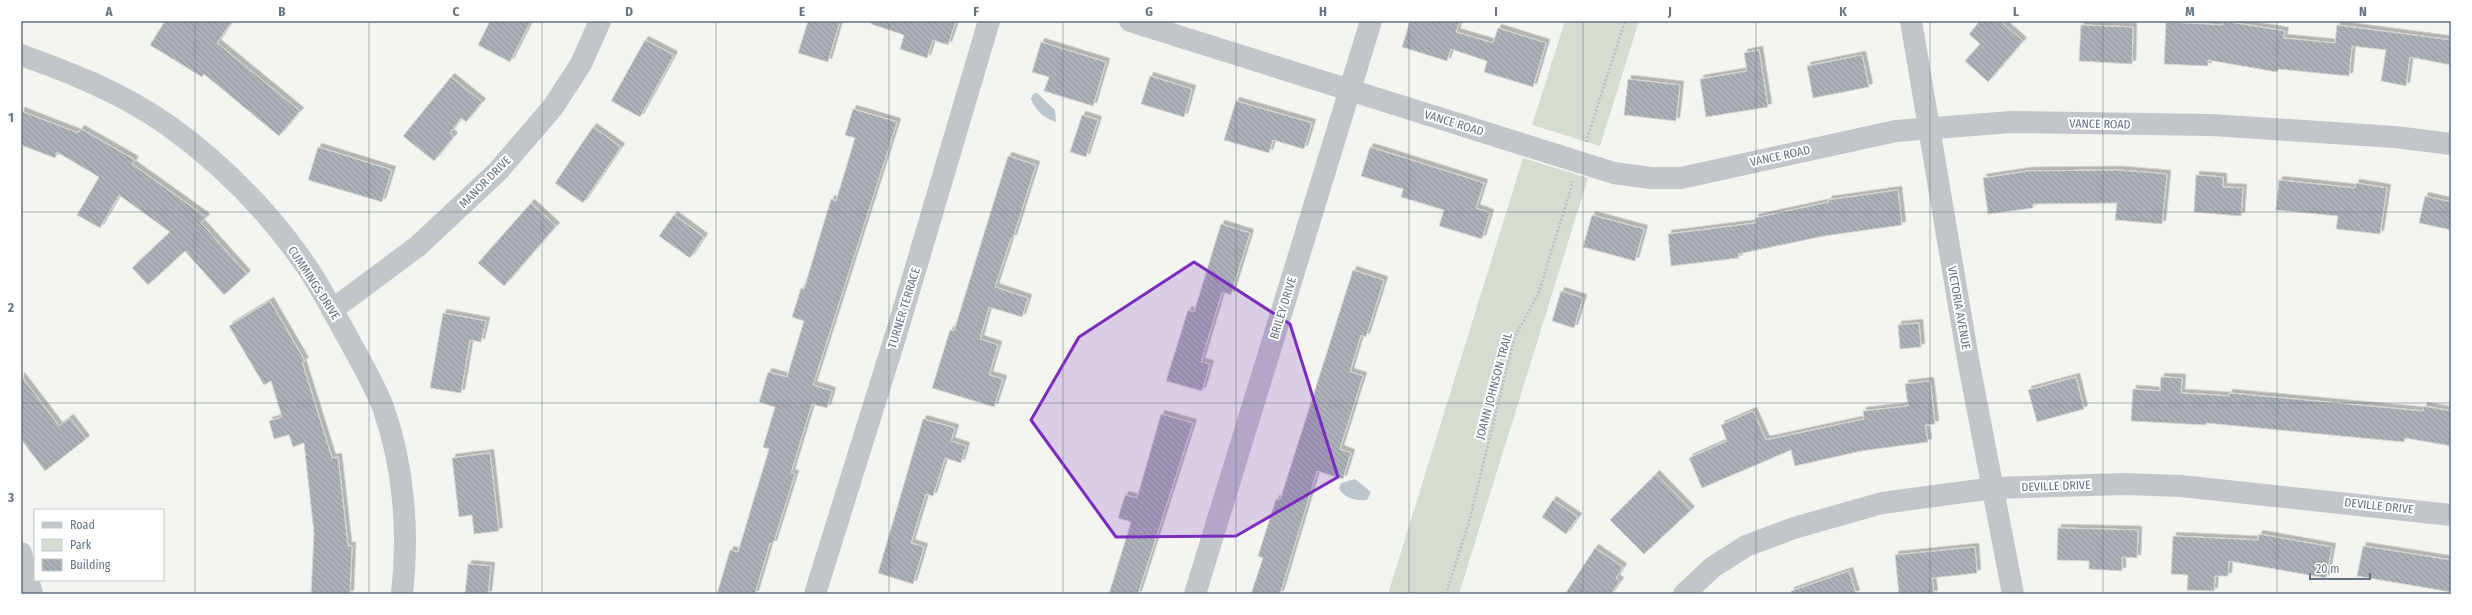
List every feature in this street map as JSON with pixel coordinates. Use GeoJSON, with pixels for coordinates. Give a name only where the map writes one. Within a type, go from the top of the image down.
{"type":"FeatureCollection","features":[{"type":"Feature","properties":{"kind":"street","name":"MANOR DRIVE"},"geometry":{"type":"LineString","coordinates":[[332,310],[418,246],[498,171],[553,107],[581,64],[600,21]]}},
{"type":"Feature","properties":{"kind":"street","name":"TURNER TERRACE"},"geometry":{"type":"LineString","coordinates":[[815,594],[898,328],[989,21]]}},
{"type":"Feature","properties":{"kind":"street","name":"VANCE ROAD"},"geometry":{"type":"LineString","coordinates":[[1130,21],[1614,173],[1650,178],[1681,178],[1896,131],[2011,122],[2211,125],[2396,137],[2451,144]]}},
{"type":"Feature","properties":{"kind":"street","name":"BRILEY DRIVE"},"geometry":{"type":"LineString","coordinates":[[1194,594],[1371,21]]}},
{"type":"Feature","properties":{"kind":"street","name":"VICTORIA AVENUE"},"geometry":{"type":"LineString","coordinates":[[1911,21],[1968,359],[2014,594]]}},
{"type":"Feature","properties":{"kind":"street","name":"CUMMINGS DRIVE"},"geometry":{"type":"LineString","coordinates":[[21,55],[59,68],[118,95],[168,125],[205,154],[262,210],[302,260],[332,310],[383,407],[401,479],[406,561],[402,594]]}},
{"type":"Feature","properties":{"kind":"street","name":"DEVILLE DRIVE"},"geometry":{"type":"LineString","coordinates":[[1684,594],[1713,567],[1746,546],[1794,528],[1882,503],[1994,488],[2125,484],[2181,486],[2451,515]]}},
{"type":"Feature","properties":{"kind":"street"},"geometry":{"type":"LineString","coordinates":[[21,553],[32,594]]}},
{"type":"Feature","properties":{"kind":"path"},"geometry":{"type":"LineString","coordinates":[[1589,132],[1625,21]]}},
{"type":"Feature","properties":{"kind":"path","name":"JOANN JOHNSON TRAIL"},"geometry":{"type":"LineString","coordinates":[[1446,594],[1469,522],[1514,339],[1539,292],[1572,187]]}},
{"type":"Feature","properties":{"kind":"highlighted area"},"geometry":{"type":"Polygon","coordinates":[[[1194,262],[1290,324],[1338,477],[1236,536],[1116,537],[1031,420],[1079,337],[1194,262]]]}},
{"type":"Feature","properties":{"kind":"green space"},"geometry":{"type":"Polygon","coordinates":[[[1565,21],[1639,21],[1600,146],[1532,125],[1565,21]]]}},
{"type":"Feature","properties":{"kind":"green space"},"geometry":{"type":"Polygon","coordinates":[[[1523,158],[1588,178],[1459,594],[1388,594],[1523,158]]]}},
{"type":"Feature","properties":{"kind":"shaded area"},"geometry":{"type":"Polygon","coordinates":[[[1037,93],[1055,110],[1056,122],[1044,116],[1035,107],[1031,99],[1033,94],[1037,93]]]}},
{"type":"Feature","properties":{"kind":"shaded area"},"geometry":{"type":"Polygon","coordinates":[[[1355,479],[1371,492],[1367,500],[1351,498],[1344,494],[1339,488],[1341,483],[1355,479]]]}},
{"type":"Feature","properties":{"kind":"building"},"geometry":{"type":"Polygon","coordinates":[[[165,21],[232,21],[217,43],[300,111],[279,136],[204,74],[202,77],[150,45],[165,21]]]}},
{"type":"Feature","properties":{"kind":"building"},"geometry":{"type":"Polygon","coordinates":[[[490,21],[531,21],[510,62],[478,45],[490,21]]]}},
{"type":"Feature","properties":{"kind":"building"},"geometry":{"type":"Polygon","coordinates":[[[808,21],[840,21],[828,62],[798,53],[808,21]]]}},
{"type":"Feature","properties":{"kind":"building"},"geometry":{"type":"Polygon","coordinates":[[[871,21],[956,21],[948,45],[933,40],[927,58],[900,49],[904,35],[871,24],[871,21]]]}},
{"type":"Feature","properties":{"kind":"building"},"geometry":{"type":"Polygon","coordinates":[[[1410,21],[1460,21],[1456,32],[1493,43],[1498,28],[1546,43],[1533,87],[1484,72],[1487,61],[1451,49],[1447,61],[1402,47],[1410,21]]]}},
{"type":"Feature","properties":{"kind":"building"},"geometry":{"type":"Polygon","coordinates":[[[1980,21],[2000,21],[2023,41],[1988,82],[1965,61],[1980,44],[1969,34],[1980,21]]]}},
{"type":"Feature","properties":{"kind":"building"},"geometry":{"type":"Polygon","coordinates":[[[2223,21],[2285,31],[2283,38],[2335,43],[2337,25],[2451,40],[2451,65],[2410,57],[2406,86],[2381,81],[2386,50],[2352,46],[2349,76],[2278,69],[2277,72],[2208,60],[2208,66],[2164,64],[2166,22],[2223,25],[2223,21]]]}},
{"type":"Feature","properties":{"kind":"building"},"geometry":{"type":"Polygon","coordinates":[[[2081,25],[2133,27],[2132,64],[2079,61],[2081,25]]]}},
{"type":"Feature","properties":{"kind":"building"},"geometry":{"type":"Polygon","coordinates":[[[645,40],[674,55],[640,117],[611,101],[645,40]]]}},
{"type":"Feature","properties":{"kind":"building"},"geometry":{"type":"Polygon","coordinates":[[[1041,42],[1106,62],[1093,106],[1044,91],[1049,77],[1032,72],[1041,42]]]}},
{"type":"Feature","properties":{"kind":"building"},"geometry":{"type":"Polygon","coordinates":[[[1759,50],[1768,107],[1706,117],[1700,79],[1747,71],[1744,53],[1759,50]]]}},
{"type":"Feature","properties":{"kind":"building"},"geometry":{"type":"Polygon","coordinates":[[[1862,55],[1869,87],[1813,98],[1807,66],[1862,55]]]}},
{"type":"Feature","properties":{"kind":"building"},"geometry":{"type":"Polygon","coordinates":[[[1150,76],[1192,89],[1184,117],[1141,104],[1150,76]]]}},
{"type":"Feature","properties":{"kind":"building"},"geometry":{"type":"Polygon","coordinates":[[[451,77],[482,102],[466,122],[461,118],[450,133],[454,136],[434,161],[403,136],[451,77]]]}},
{"type":"Feature","properties":{"kind":"building"},"geometry":{"type":"Polygon","coordinates":[[[1628,79],[1680,85],[1676,121],[1624,115],[1628,79]]]}},
{"type":"Feature","properties":{"kind":"building"},"geometry":{"type":"Polygon","coordinates":[[[1236,101],[1312,123],[1304,149],[1273,140],[1269,153],[1224,140],[1236,101]]]}},
{"type":"Feature","properties":{"kind":"building"},"geometry":{"type":"Polygon","coordinates":[[[853,109],[897,122],[813,385],[832,391],[827,408],[812,404],[791,473],[795,474],[773,544],[770,543],[755,594],[717,594],[730,550],[738,552],[769,449],[763,447],[775,407],[759,402],[768,372],[787,377],[804,321],[792,317],[801,288],[804,289],[831,199],[836,201],[855,138],[845,135],[853,109]]]}},
{"type":"Feature","properties":{"kind":"building"},"geometry":{"type":"Polygon","coordinates":[[[21,111],[78,133],[81,129],[135,160],[132,164],[206,217],[201,223],[247,274],[224,295],[185,251],[148,285],[132,268],[170,232],[119,195],[100,228],[77,215],[99,177],[57,152],[55,158],[21,145],[21,111]]]}},
{"type":"Feature","properties":{"kind":"building"},"geometry":{"type":"Polygon","coordinates":[[[1082,115],[1098,120],[1086,157],[1070,152],[1082,115]]]}},
{"type":"Feature","properties":{"kind":"building"},"geometry":{"type":"Polygon","coordinates":[[[593,127],[621,147],[583,203],[555,183],[593,127]]]}},
{"type":"Feature","properties":{"kind":"building"},"geometry":{"type":"Polygon","coordinates":[[[318,147],[392,170],[382,202],[308,180],[318,147]]]}},
{"type":"Feature","properties":{"kind":"building"},"geometry":{"type":"Polygon","coordinates":[[[1370,147],[1484,183],[1476,208],[1490,213],[1482,239],[1439,226],[1444,210],[1401,197],[1403,189],[1361,176],[1370,147]]]}},
{"type":"Feature","properties":{"kind":"building"},"geometry":{"type":"Polygon","coordinates":[[[1008,156],[1036,165],[1013,238],[1011,238],[995,287],[1028,298],[1022,317],[989,307],[980,339],[998,345],[989,375],[1003,379],[994,407],[932,388],[950,330],[954,331],[1008,156]]]}},
{"type":"Feature","properties":{"kind":"building"},"geometry":{"type":"Polygon","coordinates":[[[2118,170],[2167,174],[2162,224],[2115,220],[2117,203],[2033,204],[2033,208],[1988,214],[1983,178],[2028,171],[2118,170]]]}},
{"type":"Feature","properties":{"kind":"building"},"geometry":{"type":"Polygon","coordinates":[[[2196,175],[2223,177],[2223,187],[2243,188],[2241,216],[2194,212],[2196,175]]]}},
{"type":"Feature","properties":{"kind":"building"},"geometry":{"type":"Polygon","coordinates":[[[2279,180],[2355,188],[2356,183],[2387,188],[2380,234],[2336,229],[2338,216],[2276,210],[2279,180]]]}},
{"type":"Feature","properties":{"kind":"building"},"geometry":{"type":"Polygon","coordinates":[[[1898,190],[1902,225],[1824,236],[1738,254],[1739,258],[1671,266],[1668,234],[1756,223],[1755,218],[1829,202],[1828,200],[1898,190]]]}},
{"type":"Feature","properties":{"kind":"building"},"geometry":{"type":"Polygon","coordinates":[[[2425,196],[2451,202],[2451,230],[2419,223],[2425,196]]]}},
{"type":"Feature","properties":{"kind":"building"},"geometry":{"type":"Polygon","coordinates":[[[531,203],[556,226],[504,286],[478,263],[531,203]]]}},
{"type":"Feature","properties":{"kind":"building"},"geometry":{"type":"Polygon","coordinates":[[[674,215],[704,237],[690,258],[659,236],[674,215]]]}},
{"type":"Feature","properties":{"kind":"building"},"geometry":{"type":"Polygon","coordinates":[[[1592,215],[1644,229],[1635,261],[1583,247],[1592,215]]]}},
{"type":"Feature","properties":{"kind":"building"},"geometry":{"type":"Polygon","coordinates":[[[1221,224],[1250,233],[1231,295],[1222,292],[1201,362],[1210,364],[1202,391],[1166,381],[1188,310],[1194,312],[1221,224]]]}},
{"type":"Feature","properties":{"kind":"building"},"geometry":{"type":"Polygon","coordinates":[[[1353,270],[1384,280],[1366,337],[1361,335],[1350,372],[1363,376],[1340,449],[1351,453],[1343,479],[1317,471],[1280,594],[1251,594],[1263,558],[1258,556],[1276,499],[1280,500],[1353,270]]]}},
{"type":"Feature","properties":{"kind":"building"},"geometry":{"type":"Polygon","coordinates":[[[1561,291],[1583,298],[1574,328],[1552,321],[1561,291]]]}},
{"type":"Feature","properties":{"kind":"building"},"geometry":{"type":"Polygon","coordinates":[[[270,301],[305,361],[302,362],[332,458],[338,457],[348,546],[352,546],[350,594],[311,594],[314,533],[304,443],[293,447],[289,435],[274,439],[269,421],[282,417],[271,381],[264,385],[229,326],[270,301]]]}},
{"type":"Feature","properties":{"kind":"building"},"geometry":{"type":"Polygon","coordinates":[[[443,313],[486,321],[481,342],[470,340],[461,393],[430,388],[443,313]]]}},
{"type":"Feature","properties":{"kind":"building"},"geometry":{"type":"Polygon","coordinates":[[[1919,323],[1921,347],[1900,349],[1898,325],[1919,323]]]}},
{"type":"Feature","properties":{"kind":"building"},"geometry":{"type":"Polygon","coordinates":[[[21,376],[59,426],[70,418],[86,439],[45,471],[21,439],[21,376]]]}},
{"type":"Feature","properties":{"kind":"building"},"geometry":{"type":"Polygon","coordinates":[[[2076,377],[2084,409],[2037,422],[2028,390],[2076,377]]]}},
{"type":"Feature","properties":{"kind":"building"},"geometry":{"type":"Polygon","coordinates":[[[2161,377],[2182,378],[2181,393],[2229,396],[2229,393],[2423,411],[2424,406],[2451,411],[2451,446],[2405,438],[2404,442],[2206,423],[2206,425],[2131,421],[2133,389],[2160,391],[2161,377]]]}},
{"type":"Feature","properties":{"kind":"building"},"geometry":{"type":"Polygon","coordinates":[[[1930,381],[1935,424],[1925,425],[1928,442],[1861,451],[1795,466],[1791,450],[1702,488],[1689,458],[1727,441],[1721,425],[1753,411],[1766,440],[1864,419],[1863,411],[1908,406],[1905,384],[1930,381]]]}},
{"type":"Feature","properties":{"kind":"building"},"geometry":{"type":"Polygon","coordinates":[[[1161,414],[1193,423],[1138,594],[1109,594],[1131,522],[1118,518],[1125,495],[1137,498],[1161,414]]]}},
{"type":"Feature","properties":{"kind":"building"},"geometry":{"type":"Polygon","coordinates":[[[923,419],[955,428],[951,441],[966,446],[961,463],[945,458],[933,496],[926,494],[911,543],[924,547],[913,584],[878,573],[923,419]]]}},
{"type":"Feature","properties":{"kind":"building"},"geometry":{"type":"Polygon","coordinates":[[[490,453],[499,531],[474,534],[472,515],[459,517],[452,458],[490,453]]]}},
{"type":"Feature","properties":{"kind":"building"},"geometry":{"type":"Polygon","coordinates":[[[1656,474],[1691,510],[1644,554],[1610,520],[1656,474]]]}},
{"type":"Feature","properties":{"kind":"building"},"geometry":{"type":"Polygon","coordinates":[[[1553,500],[1578,517],[1566,534],[1542,517],[1553,500]]]}},
{"type":"Feature","properties":{"kind":"building"},"geometry":{"type":"Polygon","coordinates":[[[2058,528],[2138,530],[2137,558],[2122,557],[2122,571],[2089,569],[2089,561],[2057,560],[2058,528]]]}},
{"type":"Feature","properties":{"kind":"building"},"geometry":{"type":"Polygon","coordinates":[[[2259,534],[2332,547],[2326,578],[2229,561],[2228,576],[2215,576],[2214,591],[2187,590],[2188,575],[2171,574],[2173,536],[2258,540],[2259,534]]]}},
{"type":"Feature","properties":{"kind":"building"},"geometry":{"type":"Polygon","coordinates":[[[2363,546],[2451,560],[2451,592],[2357,576],[2363,546]]]}},
{"type":"Feature","properties":{"kind":"building"},"geometry":{"type":"Polygon","coordinates":[[[1975,547],[1977,573],[1932,578],[1934,594],[1899,594],[1895,555],[1975,547]]]}},
{"type":"Feature","properties":{"kind":"building"},"geometry":{"type":"Polygon","coordinates":[[[1595,548],[1623,567],[1616,578],[1620,581],[1611,594],[1565,594],[1595,548]]]}},
{"type":"Feature","properties":{"kind":"building"},"geometry":{"type":"Polygon","coordinates":[[[468,564],[491,566],[488,594],[465,594],[468,564]]]}},
{"type":"Feature","properties":{"kind":"building"},"geometry":{"type":"Polygon","coordinates":[[[1849,571],[1856,594],[1791,594],[1791,591],[1849,571]]]}}]}
